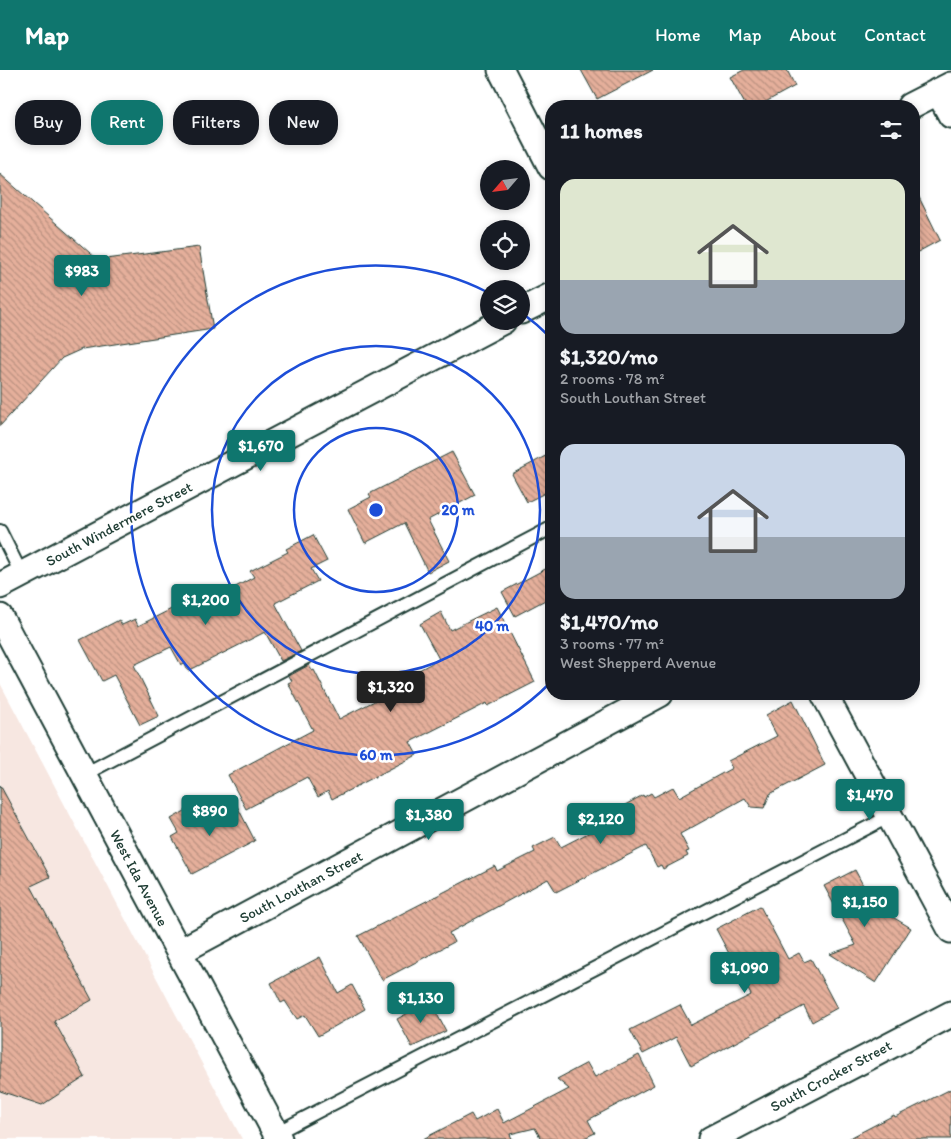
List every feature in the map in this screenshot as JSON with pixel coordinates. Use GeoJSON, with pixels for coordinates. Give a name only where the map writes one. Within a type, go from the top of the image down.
{"type":"FeatureCollection","features":[{"type":"Feature","properties":{"kind":"street"},"geometry":{"type":"LineString","coordinates":[[501,70],[545,155]]}},
{"type":"Feature","properties":{"kind":"street"},"geometry":{"type":"LineString","coordinates":[[920,101],[945,88],[951,115]]}},
{"type":"Feature","properties":{"kind":"street"},"geometry":{"type":"LineString","coordinates":[[530,306],[545,299]]}},
{"type":"Feature","properties":{"kind":"street","name":"South Windermere Street"},"geometry":{"type":"LineString","coordinates":[[0,586],[485,330]]}},
{"type":"Feature","properties":{"kind":"street","name":"West Ida Avenue"},"geometry":{"type":"LineString","coordinates":[[0,617],[277,1136]]}},
{"type":"Feature","properties":{"kind":"street","name":"South Louthan Street"},"geometry":{"type":"LineString","coordinates":[[179,952],[649,700]]}},
{"type":"Feature","properties":{"kind":"street"},"geometry":{"type":"LineString","coordinates":[[827,700],[951,930]]}},
{"type":"Feature","properties":{"kind":"street","name":"South Crocker Street"},"geometry":{"type":"LineString","coordinates":[[712,1139],[951,1014]]}},
{"type":"Feature","properties":{"kind":"lane"},"geometry":{"type":"LineString","coordinates":[[0,531],[22,575]]}},
{"type":"Feature","properties":{"kind":"lane"},"geometry":{"type":"LineString","coordinates":[[83,774],[545,531]]}},
{"type":"Feature","properties":{"kind":"lane"},"geometry":{"type":"LineString","coordinates":[[277,1136],[890,816]]}},
{"type":"Feature","properties":{"kind":"shaded area"},"geometry":{"type":"Polygon","coordinates":[[[0,683],[242,1139],[0,1139],[0,683]]]}},
{"type":"Feature","properties":{"kind":"building"},"geometry":{"type":"Polygon","coordinates":[[[581,70],[653,70],[597,99],[581,70]]]}},
{"type":"Feature","properties":{"kind":"building"},"geometry":{"type":"Polygon","coordinates":[[[744,70],[787,70],[795,86],[769,100],[743,100],[730,77],[744,70]]]}},
{"type":"Feature","properties":{"kind":"building"},"geometry":{"type":"Polygon","coordinates":[[[0,174],[98,260],[199,247],[213,329],[82,349],[62,358],[0,426],[0,174]]]}},
{"type":"Feature","properties":{"kind":"building"},"geometry":{"type":"Polygon","coordinates":[[[920,199],[940,240],[920,251],[920,199]]]}},
{"type":"Feature","properties":{"kind":"building"},"geometry":{"type":"Polygon","coordinates":[[[452,452],[475,495],[428,520],[449,561],[428,572],[404,523],[365,543],[348,509],[371,497],[369,494],[452,452]]]}},
{"type":"Feature","properties":{"kind":"building"},"geometry":{"type":"Polygon","coordinates":[[[545,456],[545,493],[527,502],[512,474],[545,456]]]}},
{"type":"Feature","properties":{"kind":"building"},"geometry":{"type":"Polygon","coordinates":[[[313,535],[327,561],[311,569],[318,581],[275,603],[301,651],[281,661],[265,632],[188,671],[184,663],[181,665],[171,647],[134,665],[159,716],[140,725],[114,675],[102,681],[80,640],[119,620],[122,625],[135,619],[138,626],[197,596],[202,605],[254,577],[250,571],[288,552],[286,549],[313,535]]]}},
{"type":"Feature","properties":{"kind":"building"},"geometry":{"type":"Polygon","coordinates":[[[545,569],[545,600],[515,616],[502,592],[545,569]]]}},
{"type":"Feature","properties":{"kind":"building"},"geometry":{"type":"Polygon","coordinates":[[[497,607],[535,682],[488,706],[487,703],[410,742],[417,755],[332,799],[328,791],[318,797],[307,777],[246,809],[228,775],[313,730],[288,683],[292,681],[289,676],[309,665],[312,671],[314,670],[339,719],[404,686],[401,680],[439,659],[420,624],[441,612],[450,630],[497,607]]]}},
{"type":"Feature","properties":{"kind":"building"},"geometry":{"type":"Polygon","coordinates":[[[793,700],[825,765],[770,794],[764,808],[751,807],[745,798],[680,834],[689,851],[686,852],[688,856],[663,869],[661,865],[657,867],[646,846],[556,892],[548,879],[449,933],[454,942],[382,980],[358,936],[495,866],[497,871],[535,852],[533,848],[555,837],[561,847],[629,812],[625,805],[643,795],[644,797],[651,793],[654,797],[673,787],[679,797],[732,768],[728,761],[777,736],[766,715],[793,700]]]}},
{"type":"Feature","properties":{"kind":"building"},"geometry":{"type":"Polygon","coordinates":[[[0,785],[50,877],[31,886],[92,1000],[54,1021],[85,1077],[42,1105],[0,1091],[0,785]]]}},
{"type":"Feature","properties":{"kind":"building"},"geometry":{"type":"Polygon","coordinates":[[[236,804],[255,841],[192,874],[172,837],[179,833],[171,819],[190,808],[198,823],[236,804]]]}},
{"type":"Feature","properties":{"kind":"building"},"geometry":{"type":"Polygon","coordinates":[[[855,870],[874,906],[911,928],[876,983],[830,954],[856,945],[824,886],[855,870]]]}},
{"type":"Feature","properties":{"kind":"building"},"geometry":{"type":"Polygon","coordinates":[[[760,906],[788,959],[799,953],[804,962],[811,959],[837,1008],[812,1022],[804,1006],[691,1066],[676,1037],[643,1054],[630,1030],[680,1005],[691,1025],[751,995],[716,929],[760,906]]]}},
{"type":"Feature","properties":{"kind":"building"},"geometry":{"type":"Polygon","coordinates":[[[320,957],[338,993],[352,985],[365,1009],[318,1036],[305,1015],[297,1019],[285,1001],[281,1003],[271,983],[320,957]]]}},
{"type":"Feature","properties":{"kind":"building"},"geometry":{"type":"Polygon","coordinates":[[[430,1001],[446,1031],[412,1047],[397,1019],[430,1001]]]}},
{"type":"Feature","properties":{"kind":"building"},"geometry":{"type":"Polygon","coordinates":[[[639,1055],[654,1085],[588,1120],[595,1133],[582,1139],[541,1139],[535,1128],[510,1134],[512,1139],[423,1139],[471,1114],[475,1121],[497,1109],[504,1123],[569,1089],[557,1079],[587,1063],[595,1077],[639,1055]]]}},
{"type":"Feature","properties":{"kind":"building"},"geometry":{"type":"Polygon","coordinates":[[[951,1089],[951,1139],[848,1139],[894,1115],[895,1117],[951,1089]]]}}]}
